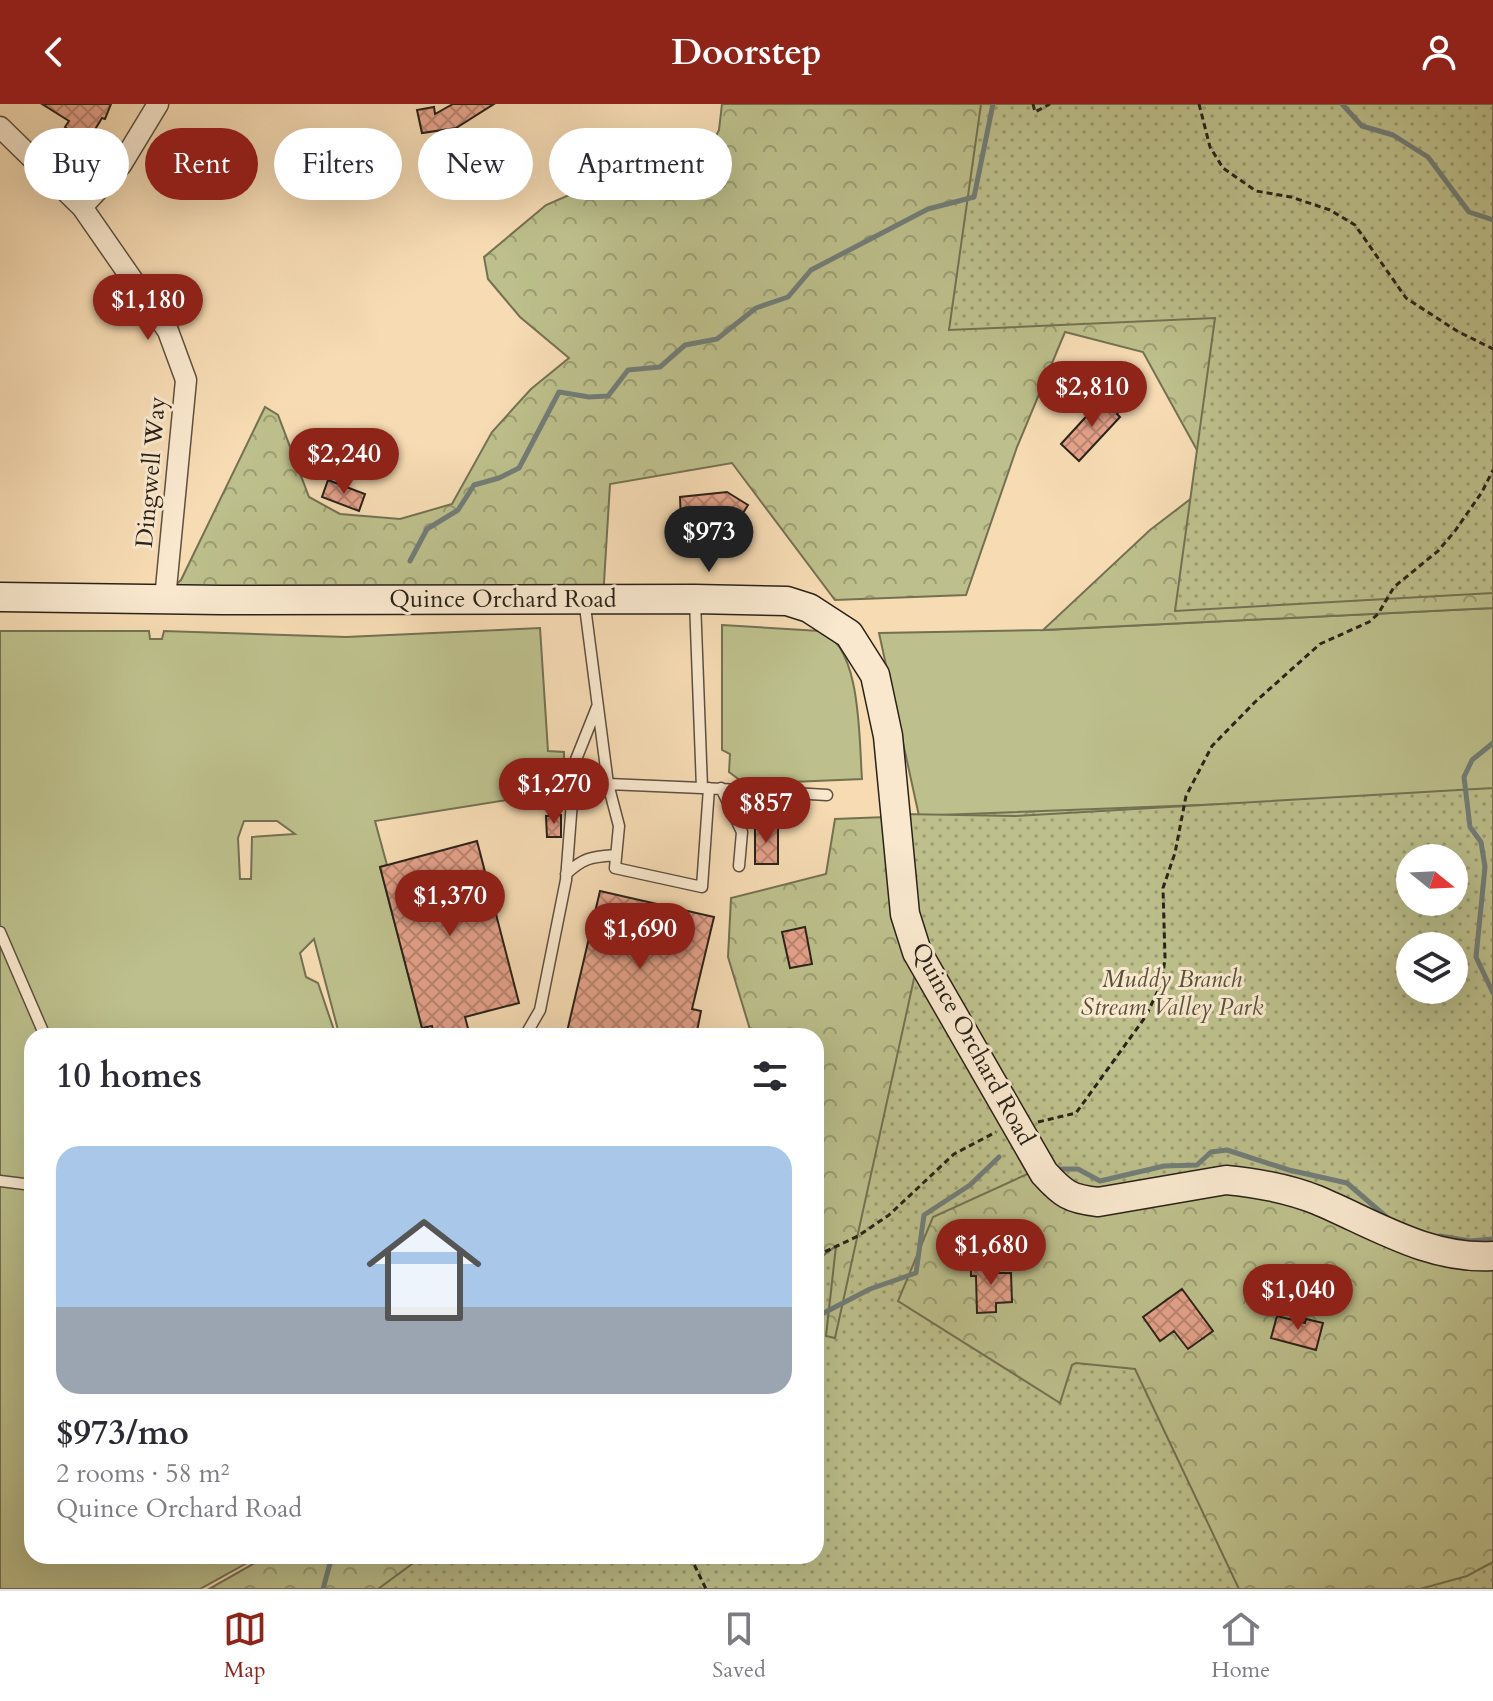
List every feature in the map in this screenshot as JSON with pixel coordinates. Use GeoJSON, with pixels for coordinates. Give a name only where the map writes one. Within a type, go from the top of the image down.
{"type":"FeatureCollection","features":[{"type":"Feature","properties":{"kind":"street"},"geometry":{"type":"LineString","coordinates":[[82,207],[121,165],[158,104]]}},
{"type":"Feature","properties":{"kind":"street","name":"Dingwell Way"},"geometry":{"type":"LineString","coordinates":[[0,127],[82,207],[168,331],[186,380],[165,599]]}},
{"type":"Feature","properties":{"kind":"street","name":"Quince Orchard Road"},"geometry":{"type":"LineString","coordinates":[[0,597],[695,599],[787,601],[809,608],[849,634],[875,675],[888,736],[905,914],[917,952],[1044,1173],[1062,1193],[1079,1200],[1098,1202],[1226,1180],[1247,1182],[1279,1187],[1315,1199],[1438,1253],[1469,1258],[1493,1256]]}},
{"type":"Feature","properties":{"kind":"lane"},"geometry":{"type":"LineString","coordinates":[[584,599],[608,784],[619,826],[615,868],[702,887],[706,788],[695,599]]}},
{"type":"Feature","properties":{"kind":"lane"},"geometry":{"type":"LineString","coordinates":[[530,1028],[540,1010],[566,874],[575,762],[598,705]]}},
{"type":"Feature","properties":{"kind":"lane"},"geometry":{"type":"LineString","coordinates":[[608,784],[827,795]]}},
{"type":"Feature","properties":{"kind":"lane"},"geometry":{"type":"LineString","coordinates":[[721,788],[742,832],[739,866]]}},
{"type":"Feature","properties":{"kind":"lane"},"geometry":{"type":"LineString","coordinates":[[566,874],[580,861],[590,857],[616,855]]}},
{"type":"Feature","properties":{"kind":"lane"},"geometry":{"type":"LineString","coordinates":[[0,932],[42,1028]]}},
{"type":"Feature","properties":{"kind":"lane"},"geometry":{"type":"LineString","coordinates":[[0,1181],[24,1184]]}},
{"type":"Feature","properties":{"kind":"path"},"geometry":{"type":"LineString","coordinates":[[1033,104],[1035,112],[1050,104]]}},
{"type":"Feature","properties":{"kind":"path"},"geometry":{"type":"LineString","coordinates":[[1199,104],[1210,147],[1223,168],[1256,191],[1291,197],[1330,210],[1355,225],[1406,298],[1457,331],[1493,349]]}},
{"type":"Feature","properties":{"kind":"path"},"geometry":{"type":"LineString","coordinates":[[824,1252],[858,1236],[889,1215],[954,1154],[998,1131],[1076,1113],[1146,1016],[1162,982],[1165,958],[1163,888],[1166,873],[1175,853],[1186,796],[1212,746],[1255,702],[1320,644],[1369,622],[1378,614],[1394,587],[1438,551],[1455,531],[1493,470]]}},
{"type":"Feature","properties":{"kind":"path"},"geometry":{"type":"LineString","coordinates":[[694,1564],[706,1589]]}},
{"type":"Feature","properties":{"kind":"green space"},"geometry":{"type":"Polygon","coordinates":[[[722,104],[1493,104],[1493,608],[1043,630],[1150,530],[1214,481],[1143,352],[1065,332],[1017,447],[966,595],[835,600],[732,463],[610,484],[603,599],[158,599],[181,580],[265,407],[278,415],[309,497],[340,514],[400,519],[452,504],[492,432],[531,389],[569,358],[520,317],[488,279],[484,257],[546,205],[558,200],[732,200],[732,128],[719,128],[722,104]]]}},
{"type":"Feature","properties":{"kind":"green space"},"geometry":{"type":"Polygon","coordinates":[[[981,104],[1493,104],[1493,593],[1175,611],[1215,318],[949,330],[981,104]]]}},
{"type":"Feature","properties":{"kind":"green space"},"geometry":{"type":"Polygon","coordinates":[[[1493,608],[1493,828],[919,816],[879,633],[1043,630],[1493,608]]]}},
{"type":"Feature","properties":{"kind":"green space"},"geometry":{"type":"Polygon","coordinates":[[[722,625],[820,631],[834,640],[844,655],[856,696],[862,779],[745,784],[729,772],[730,754],[722,750],[722,625]]]}},
{"type":"Feature","properties":{"kind":"green space"},"geometry":{"type":"Polygon","coordinates":[[[540,628],[548,751],[564,752],[564,791],[375,821],[387,865],[380,867],[422,1028],[337,1028],[314,939],[300,953],[306,977],[318,983],[333,1028],[24,1028],[24,1564],[245,1564],[200,1589],[0,1589],[0,631],[149,631],[150,639],[162,639],[164,631],[346,637],[540,628]],[[244,821],[238,838],[240,879],[251,879],[252,837],[295,834],[277,821],[244,821]]]}},
{"type":"Feature","properties":{"kind":"green space","name":"Muddy Branch Stream Valley Park"},"geometry":{"type":"Polygon","coordinates":[[[1493,788],[1493,1249],[1466,1249],[1287,1183],[1098,1196],[1066,1187],[926,955],[902,814],[1015,816],[1493,788]]]}},
{"type":"Feature","properties":{"kind":"green space"},"geometry":{"type":"Polygon","coordinates":[[[1281,802],[1493,828],[1468,932],[1396,932],[1396,956],[1374,971],[1493,1224],[1493,1589],[209,1589],[253,1564],[824,1564],[824,1028],[750,1028],[728,957],[731,898],[826,874],[835,819],[1281,802]]]}},
{"type":"Feature","properties":{"kind":"green space"},"geometry":{"type":"Polygon","coordinates":[[[917,965],[1034,1171],[933,1217],[898,1301],[1060,1403],[1072,1365],[1076,1363],[1135,1369],[1239,1589],[378,1589],[412,1564],[824,1564],[824,1255],[836,1246],[826,1336],[835,1338],[917,965]]]}},
{"type":"Feature","properties":{"kind":"green space"},"geometry":{"type":"Polygon","coordinates":[[[1493,1562],[1493,1589],[1420,1589],[1467,1576],[1493,1562]]]}},
{"type":"Feature","properties":{"kind":"building"},"geometry":{"type":"Polygon","coordinates":[[[42,104],[111,104],[105,119],[102,118],[96,128],[66,128],[69,121],[42,104]]]}},
{"type":"Feature","properties":{"kind":"building"},"geometry":{"type":"Polygon","coordinates":[[[453,104],[494,104],[456,128],[421,128],[417,110],[434,107],[435,114],[453,104]]]}},
{"type":"Feature","properties":{"kind":"building"},"geometry":{"type":"Polygon","coordinates":[[[1105,396],[1120,410],[1117,414],[1120,417],[1079,461],[1061,444],[1105,396]]]}},
{"type":"Feature","properties":{"kind":"building"},"geometry":{"type":"Polygon","coordinates":[[[328,480],[365,494],[359,511],[322,497],[328,480]]]}},
{"type":"Feature","properties":{"kind":"building"},"geometry":{"type":"Polygon","coordinates":[[[727,492],[748,505],[735,526],[724,519],[681,521],[680,497],[727,492]]]}},
{"type":"Feature","properties":{"kind":"building"},"geometry":{"type":"Polygon","coordinates":[[[561,815],[561,837],[547,837],[546,816],[561,815]]]}},
{"type":"Feature","properties":{"kind":"building"},"geometry":{"type":"Polygon","coordinates":[[[755,826],[778,826],[778,864],[755,864],[755,826]]]}},
{"type":"Feature","properties":{"kind":"building"},"geometry":{"type":"Polygon","coordinates":[[[477,841],[519,1003],[465,1017],[468,1028],[422,1028],[380,867],[477,841]]]}},
{"type":"Feature","properties":{"kind":"building"},"geometry":{"type":"Polygon","coordinates":[[[600,891],[714,917],[692,1009],[701,1011],[698,1028],[568,1028],[600,891]]]}},
{"type":"Feature","properties":{"kind":"building"},"geometry":{"type":"Polygon","coordinates":[[[805,927],[812,964],[790,968],[782,932],[805,927]]]}},
{"type":"Feature","properties":{"kind":"building"},"geometry":{"type":"Polygon","coordinates":[[[971,1263],[993,1263],[993,1273],[1011,1273],[1012,1302],[996,1303],[996,1312],[977,1313],[976,1276],[971,1276],[971,1263]]]}},
{"type":"Feature","properties":{"kind":"building"},"geometry":{"type":"Polygon","coordinates":[[[1182,1289],[1213,1331],[1188,1349],[1174,1331],[1160,1341],[1143,1317],[1182,1289]]]}},
{"type":"Feature","properties":{"kind":"building"},"geometry":{"type":"Polygon","coordinates":[[[1277,1316],[1305,1323],[1306,1319],[1323,1323],[1316,1350],[1271,1338],[1277,1316]]]}},
{"type":"Feature","properties":{"kind":"waterway"},"geometry":{"type":"LineString","coordinates":[[410,561],[427,529],[458,510],[474,485],[519,468],[559,392],[589,397],[608,396],[628,370],[660,367],[685,345],[717,339],[756,308],[788,297],[811,270],[928,209],[974,197],[993,104]]}},
{"type":"Feature","properties":{"kind":"waterway"},"geometry":{"type":"LineString","coordinates":[[1342,104],[1362,126],[1393,135],[1428,157],[1469,212],[1493,220]]}},
{"type":"Feature","properties":{"kind":"waterway"},"geometry":{"type":"LineString","coordinates":[[1493,743],[1472,760],[1464,777],[1470,827],[1481,842],[1485,867],[1476,957],[1493,993]]}},
{"type":"Feature","properties":{"kind":"waterway"},"geometry":{"type":"LineString","coordinates":[[1056,1169],[1078,1169],[1100,1181],[1164,1166],[1197,1165],[1211,1152],[1227,1150],[1289,1170],[1347,1183],[1390,1220]]}},
{"type":"Feature","properties":{"kind":"waterway"},"geometry":{"type":"LineString","coordinates":[[824,1313],[870,1289],[916,1273],[924,1215],[970,1185],[999,1157]]}},
{"type":"Feature","properties":{"kind":"waterway"},"geometry":{"type":"LineString","coordinates":[[1440,1236],[1470,1241],[1493,1239]]}},
{"type":"Feature","properties":{"kind":"waterway"},"geometry":{"type":"LineString","coordinates":[[323,1589],[330,1564]]}}]}
